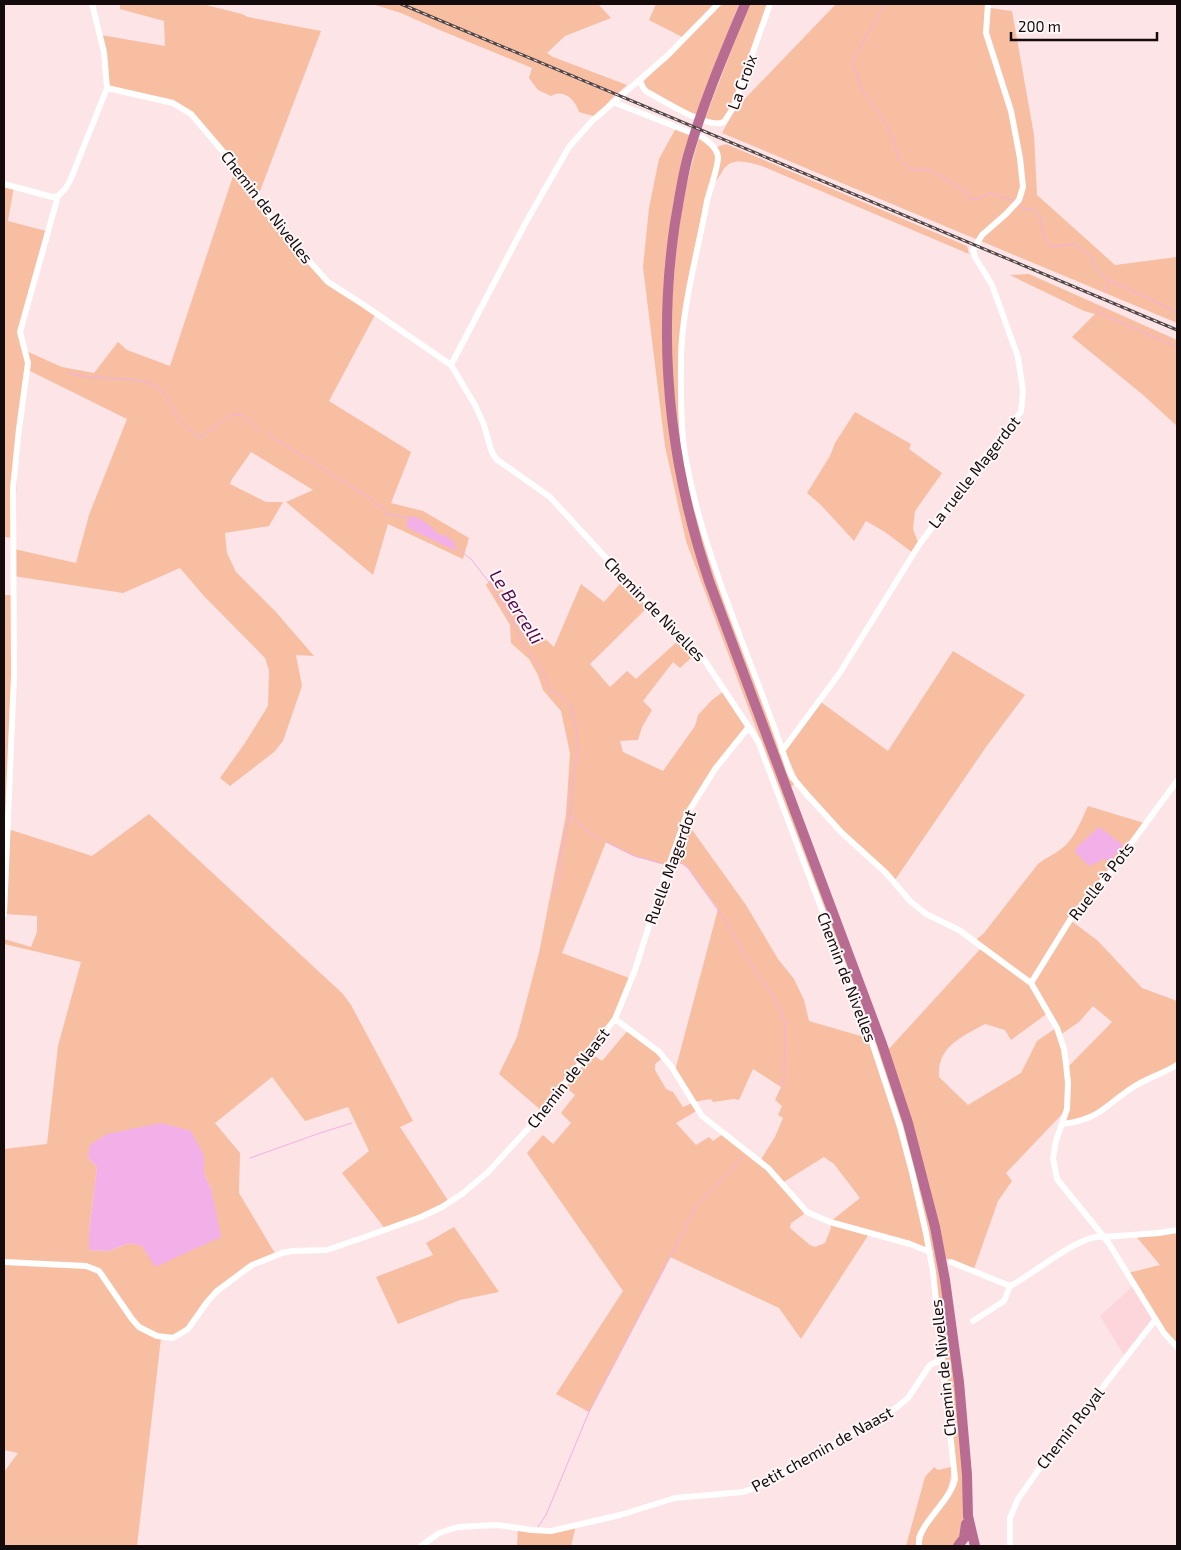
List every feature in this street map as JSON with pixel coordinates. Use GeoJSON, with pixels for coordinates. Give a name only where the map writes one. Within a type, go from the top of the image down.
{"type":"FeatureCollection","features":[{"type":"Feature","properties":{"kind":"highway"},"geometry":{"type":"LineString","coordinates":[[745,4],[700,114],[687,158],[677,214],[668,292],[666,333],[668,382],[677,462],[689,516],[709,581],[879,1036],[908,1123],[935,1227],[952,1327],[964,1429],[968,1516],[975,1546]]}},
{"type":"Feature","properties":{"kind":"highway"},"geometry":{"type":"LineString","coordinates":[[958,1546],[964,1538],[968,1516]]}},
{"type":"Feature","properties":{"kind":"street"},"geometry":{"type":"LineString","coordinates":[[4,184],[52,197],[58,196],[66,189],[70,181],[107,88],[104,52],[92,4]]}},
{"type":"Feature","properties":{"kind":"street"},"geometry":{"type":"LineString","coordinates":[[450,366],[526,222],[577,137],[613,102],[667,56],[718,4]]}},
{"type":"Feature","properties":{"kind":"street","name":"La Croix"},"geometry":{"type":"LineString","coordinates":[[639,80],[647,92],[682,110],[711,123],[718,124],[724,122],[733,108],[770,4]]}},
{"type":"Feature","properties":{"kind":"street","name":"La ruelle Magerdot"},"geometry":{"type":"LineString","coordinates":[[782,751],[843,669],[919,545],[976,468],[1021,412],[1024,391],[1018,357],[992,285],[975,257],[973,250],[982,235],[1017,202],[1023,187],[1020,158],[1010,111],[986,33],[988,4]]}},
{"type":"Feature","properties":{"kind":"street","name":"Chemin de Nivelles"},"geometry":{"type":"LineString","coordinates":[[107,88],[173,104],[191,114],[227,156],[275,223],[328,282],[364,304],[450,366],[475,405],[496,459],[550,497],[669,626],[701,655],[758,741],[873,1046],[900,1127],[930,1252],[955,1479],[948,1496],[921,1532],[918,1540],[919,1546]]}},
{"type":"Feature","properties":{"kind":"street"},"geometry":{"type":"LineString","coordinates":[[613,102],[702,137],[712,145],[716,152],[717,162],[710,188],[682,333],[682,432],[692,486],[708,545],[792,777],[842,833],[886,873],[910,901],[926,914],[959,930],[1031,984],[1056,1028],[1064,1049],[1068,1096],[1067,1109],[1056,1141],[1053,1158],[1057,1179],[1103,1237],[1155,1320],[1177,1347]]}},
{"type":"Feature","properties":{"kind":"street"},"geometry":{"type":"LineString","coordinates":[[4,914],[14,675],[13,488],[28,363],[20,332],[58,196]]}},
{"type":"Feature","properties":{"kind":"street","name":"Ruelle Magerdot"},"geometry":{"type":"LineString","coordinates":[[615,1019],[635,970],[687,814],[715,769],[748,728]]}},
{"type":"Feature","properties":{"kind":"street","name":"Ruelle à Pots"},"geometry":{"type":"LineString","coordinates":[[1031,984],[1070,920],[1110,871],[1177,781]]}},
{"type":"Feature","properties":{"kind":"street","name":"Chemin de Naast"},"geometry":{"type":"LineString","coordinates":[[4,1262],[86,1266],[99,1271],[132,1319],[140,1327],[157,1336],[173,1338],[188,1329],[211,1297],[245,1269],[276,1255],[332,1249],[408,1222],[442,1207],[468,1189],[488,1172],[535,1121],[615,1019],[658,1051],[671,1066],[702,1116],[768,1168],[807,1212],[830,1222],[910,1244],[930,1252]]}},
{"type":"Feature","properties":{"kind":"street"},"geometry":{"type":"LineString","coordinates":[[1063,1124],[1080,1122],[1095,1116],[1134,1086],[1177,1065]]}},
{"type":"Feature","properties":{"kind":"street"},"geometry":{"type":"LineString","coordinates":[[973,1321],[1004,1301],[1010,1286],[1079,1243],[1097,1236],[1177,1230]]}},
{"type":"Feature","properties":{"kind":"street"},"geometry":{"type":"LineString","coordinates":[[951,1262],[1010,1286]]}},
{"type":"Feature","properties":{"kind":"street","name":"Chemin Royal"},"geometry":{"type":"LineString","coordinates":[[1010,1546],[1010,1518],[1018,1499],[1039,1469],[1155,1320]]}},
{"type":"Feature","properties":{"kind":"street","name":"Petit chemin de Naast"},"geometry":{"type":"LineString","coordinates":[[421,1546],[439,1533],[458,1527],[498,1524],[551,1531],[620,1515],[675,1498],[696,1495],[733,1494],[752,1490],[770,1482],[892,1411],[908,1398],[930,1365],[942,1361]]}},
{"type":"Feature","properties":{"kind":"shaded area"},"geometry":{"type":"Polygon","coordinates":[[[120,4],[202,4],[248,17],[321,31],[260,191],[255,195],[316,270],[376,313],[329,401],[411,452],[391,503],[423,511],[469,538],[463,559],[388,524],[373,575],[286,502],[313,490],[251,452],[230,484],[266,502],[283,502],[269,526],[225,533],[227,553],[236,572],[275,611],[314,656],[296,655],[302,686],[283,741],[274,752],[230,786],[220,778],[268,706],[269,670],[265,658],[204,596],[180,568],[123,593],[13,576],[14,549],[76,563],[89,515],[127,419],[28,370],[19,429],[14,538],[4,537],[4,184],[14,186],[8,221],[46,231],[21,326],[26,351],[62,367],[94,373],[118,342],[127,350],[170,366],[236,167],[185,109],[107,88],[101,35],[165,46],[164,21],[120,9],[120,4]]]}},
{"type":"Feature","properties":{"kind":"shaded area"},"geometry":{"type":"Polygon","coordinates":[[[372,4],[598,4],[611,18],[565,36],[547,53],[627,85],[610,100],[597,117],[579,112],[569,97],[560,94],[551,96],[538,90],[529,78],[532,68],[401,13],[372,4]]]}},
{"type":"Feature","properties":{"kind":"shaded area"},"geometry":{"type":"Polygon","coordinates":[[[656,4],[717,4],[684,38],[649,20],[656,4]]]}},
{"type":"Feature","properties":{"kind":"shaded area"},"geometry":{"type":"Polygon","coordinates":[[[721,4],[739,4],[696,116],[648,91],[644,81],[721,4]]]}},
{"type":"Feature","properties":{"kind":"shaded area"},"geometry":{"type":"Polygon","coordinates":[[[749,4],[767,4],[730,112],[721,122],[705,119],[749,4]]]}},
{"type":"Feature","properties":{"kind":"shaded area"},"geometry":{"type":"Polygon","coordinates":[[[836,4],[990,4],[990,8],[1012,11],[1034,135],[1037,195],[1115,265],[1177,257],[1177,323],[722,133],[735,109],[836,4]]]}},
{"type":"Feature","properties":{"kind":"shaded area"},"geometry":{"type":"Polygon","coordinates":[[[676,128],[690,135],[663,314],[664,384],[670,438],[679,491],[893,1085],[929,1215],[953,1353],[963,1473],[964,1532],[958,1543],[952,1546],[921,1546],[924,1531],[953,1492],[956,1484],[935,1271],[912,1164],[816,889],[686,541],[665,446],[643,267],[649,208],[659,159],[676,128]]]}},
{"type":"Feature","properties":{"kind":"shaded area"},"geometry":{"type":"Polygon","coordinates":[[[699,137],[712,146],[716,157],[681,327],[679,409],[699,520],[795,783],[790,788],[711,579],[686,487],[671,383],[671,315],[677,240],[686,187],[699,137]]]}},
{"type":"Feature","properties":{"kind":"shaded area"},"geometry":{"type":"Polygon","coordinates":[[[726,144],[967,246],[969,254],[757,164],[734,162],[725,167],[710,187],[717,162],[714,148],[726,144]]]}},
{"type":"Feature","properties":{"kind":"shaded area"},"geometry":{"type":"Polygon","coordinates":[[[1029,274],[1177,340],[1177,426],[1142,394],[1072,337],[1095,314],[1084,311],[1010,275],[1029,274]]]}},
{"type":"Feature","properties":{"kind":"shaded area"},"geometry":{"type":"Polygon","coordinates":[[[855,412],[911,444],[909,449],[942,473],[915,511],[913,529],[919,545],[913,553],[885,532],[866,521],[854,541],[821,505],[807,493],[855,412]]]}},
{"type":"Feature","properties":{"kind":"shaded area"},"geometry":{"type":"Polygon","coordinates":[[[411,516],[423,521],[440,535],[445,535],[455,543],[454,550],[408,528],[406,523],[411,516]]]}},
{"type":"Feature","properties":{"kind":"shaded area"},"geometry":{"type":"Polygon","coordinates":[[[493,577],[523,618],[554,647],[581,584],[604,602],[625,578],[650,605],[590,664],[610,687],[627,671],[636,679],[681,638],[695,650],[692,657],[680,668],[673,662],[643,701],[652,710],[642,727],[638,740],[620,741],[623,752],[663,771],[695,726],[698,715],[712,700],[724,691],[748,728],[726,755],[685,820],[746,905],[778,959],[794,979],[804,1000],[809,1021],[871,1039],[888,1090],[930,1252],[869,1234],[801,1339],[779,1308],[670,1257],[589,1412],[556,1394],[623,1291],[527,1153],[543,1135],[553,1144],[571,1123],[561,1113],[575,1095],[563,1085],[543,1112],[499,1074],[517,1037],[539,953],[566,815],[570,753],[561,711],[543,690],[538,675],[529,659],[511,643],[510,625],[486,585],[493,577]],[[606,842],[562,953],[632,979],[619,1013],[589,1052],[602,1061],[629,1029],[664,1057],[655,1064],[655,1070],[666,1089],[673,1092],[683,1107],[692,1103],[675,1071],[718,909],[683,864],[670,861],[668,866],[634,856],[606,842]],[[753,1069],[739,1100],[713,1102],[711,1099],[693,1102],[698,1110],[676,1123],[696,1145],[709,1137],[713,1141],[723,1134],[760,1161],[775,1137],[783,1118],[778,1115],[782,1106],[775,1100],[781,1087],[753,1069]],[[824,1157],[782,1183],[803,1208],[804,1214],[791,1223],[790,1228],[815,1247],[825,1243],[831,1228],[830,1222],[860,1198],[834,1164],[824,1157]]]}},
{"type":"Feature","properties":{"kind":"shaded area"},"geometry":{"type":"Polygon","coordinates":[[[4,595],[12,595],[13,644],[8,829],[92,856],[149,814],[343,994],[351,1005],[413,1121],[400,1127],[449,1202],[386,1230],[342,1173],[369,1151],[348,1107],[305,1121],[272,1077],[215,1123],[240,1153],[239,1193],[276,1255],[258,1262],[217,1291],[184,1332],[161,1338],[137,1546],[4,1546],[4,1472],[18,1453],[4,1450],[4,1149],[47,1144],[58,1046],[81,962],[4,944],[4,939],[31,947],[37,932],[37,916],[4,914],[4,595]],[[204,1156],[88,1158],[97,1167],[89,1232],[89,1250],[109,1251],[129,1243],[143,1246],[211,1189],[204,1174],[204,1156]]]}},
{"type":"Feature","properties":{"kind":"shaded area"},"geometry":{"type":"Polygon","coordinates":[[[953,651],[1025,695],[986,747],[895,880],[844,831],[798,780],[783,747],[818,700],[888,751],[953,651]]]}},
{"type":"Feature","properties":{"kind":"shaded area"},"geometry":{"type":"Polygon","coordinates":[[[1088,806],[1144,823],[1069,919],[1098,941],[1142,988],[1177,1001],[1177,1067],[1135,1088],[1111,1107],[1063,1123],[1064,1112],[1006,1173],[1012,1181],[998,1201],[974,1269],[945,1258],[888,1050],[983,946],[976,940],[984,933],[1038,864],[1070,841],[1088,806]],[[1093,1006],[1079,1022],[1060,1035],[1068,1067],[1112,1022],[1093,1006]],[[1048,1013],[1011,1040],[1005,1030],[985,1024],[968,1033],[953,1044],[942,1057],[939,1066],[939,1077],[968,1105],[1021,1073],[1037,1041],[1056,1028],[1048,1013]]]}},
{"type":"Feature","properties":{"kind":"shaded area"},"geometry":{"type":"Polygon","coordinates":[[[1099,827],[1123,845],[1110,860],[1105,860],[1105,857],[1101,861],[1089,866],[1076,853],[1076,848],[1099,827]]]}},
{"type":"Feature","properties":{"kind":"shaded area"},"geometry":{"type":"Polygon","coordinates":[[[161,1123],[191,1131],[204,1156],[204,1174],[211,1189],[221,1237],[155,1267],[142,1246],[129,1243],[109,1251],[89,1250],[89,1232],[97,1167],[88,1158],[90,1145],[107,1134],[161,1123]]]}},
{"type":"Feature","properties":{"kind":"shaded area"},"geometry":{"type":"Polygon","coordinates":[[[454,1227],[499,1292],[460,1300],[398,1324],[376,1277],[433,1255],[426,1243],[454,1227]]]}},
{"type":"Feature","properties":{"kind":"shaded area"},"geometry":{"type":"Polygon","coordinates":[[[1177,1231],[1177,1347],[1172,1343],[1128,1273],[1160,1265],[1135,1235],[1177,1231]]]}},
{"type":"Feature","properties":{"kind":"shaded area"},"geometry":{"type":"Polygon","coordinates":[[[1134,1285],[1155,1320],[1124,1355],[1100,1316],[1134,1285]]]}},
{"type":"Feature","properties":{"kind":"shaded area"},"geometry":{"type":"Polygon","coordinates":[[[934,1467],[938,1470],[951,1467],[949,1486],[936,1510],[918,1532],[916,1537],[917,1546],[906,1546],[925,1477],[934,1467]]]}},
{"type":"Feature","properties":{"kind":"shaded area"},"geometry":{"type":"Polygon","coordinates":[[[576,1525],[571,1546],[517,1546],[518,1527],[532,1530],[576,1525]]]}},
{"type":"Feature","properties":{"kind":"waterway"},"geometry":{"type":"LineString","coordinates":[[885,4],[852,61],[862,90],[883,118],[894,141],[898,158],[911,170],[931,170],[965,191],[970,199],[977,200],[990,193],[1014,201]]}},
{"type":"Feature","properties":{"kind":"waterway"},"geometry":{"type":"LineString","coordinates":[[1019,205],[1033,210],[1041,218],[1044,236],[1051,247],[1074,244],[1091,256],[1096,270],[1109,280],[1177,312]]}},
{"type":"Feature","properties":{"kind":"waterway"},"geometry":{"type":"LineString","coordinates":[[1105,292],[1109,281]]}},
{"type":"Feature","properties":{"kind":"waterway"},"geometry":{"type":"LineString","coordinates":[[1099,308],[1097,312],[1177,347]]}},
{"type":"Feature","properties":{"kind":"waterway"},"geometry":{"type":"LineString","coordinates":[[68,373],[89,377],[137,380],[155,386],[166,397],[181,423],[199,438],[233,414],[243,415],[258,431]]}},
{"type":"Feature","properties":{"kind":"waterway","name":"Le Bercelli"},"geometry":{"type":"LineString","coordinates":[[268,434],[371,499],[376,505],[383,507],[386,514],[409,518]]}},
{"type":"Feature","properties":{"kind":"waterway","name":"Le Bercelli"},"geometry":{"type":"LineString","coordinates":[[453,545],[471,559],[492,586],[524,646],[542,669],[551,691],[561,696],[571,707],[577,732],[578,751],[573,776],[570,816],[560,856],[560,876],[554,894]]}},
{"type":"Feature","properties":{"kind":"waterway"},"geometry":{"type":"LineString","coordinates":[[570,816],[600,840]]}},
{"type":"Feature","properties":{"kind":"waterway"},"geometry":{"type":"LineString","coordinates":[[606,842],[634,856],[661,863]]}},
{"type":"Feature","properties":{"kind":"waterway"},"geometry":{"type":"LineString","coordinates":[[673,862],[683,864],[688,868],[725,920],[744,954],[774,998],[783,1015],[785,1023],[784,1079],[782,1085]]}},
{"type":"Feature","properties":{"kind":"waterway"},"geometry":{"type":"LineString","coordinates":[[250,1158],[352,1123]]}},
{"type":"Feature","properties":{"kind":"waterway"},"geometry":{"type":"LineString","coordinates":[[538,1527],[546,1515],[589,1412],[695,1208],[743,1157]]}},
{"type":"Feature","properties":{"kind":"railway"},"geometry":{"type":"LineString","coordinates":[[401,4],[1177,330]]}}]}
